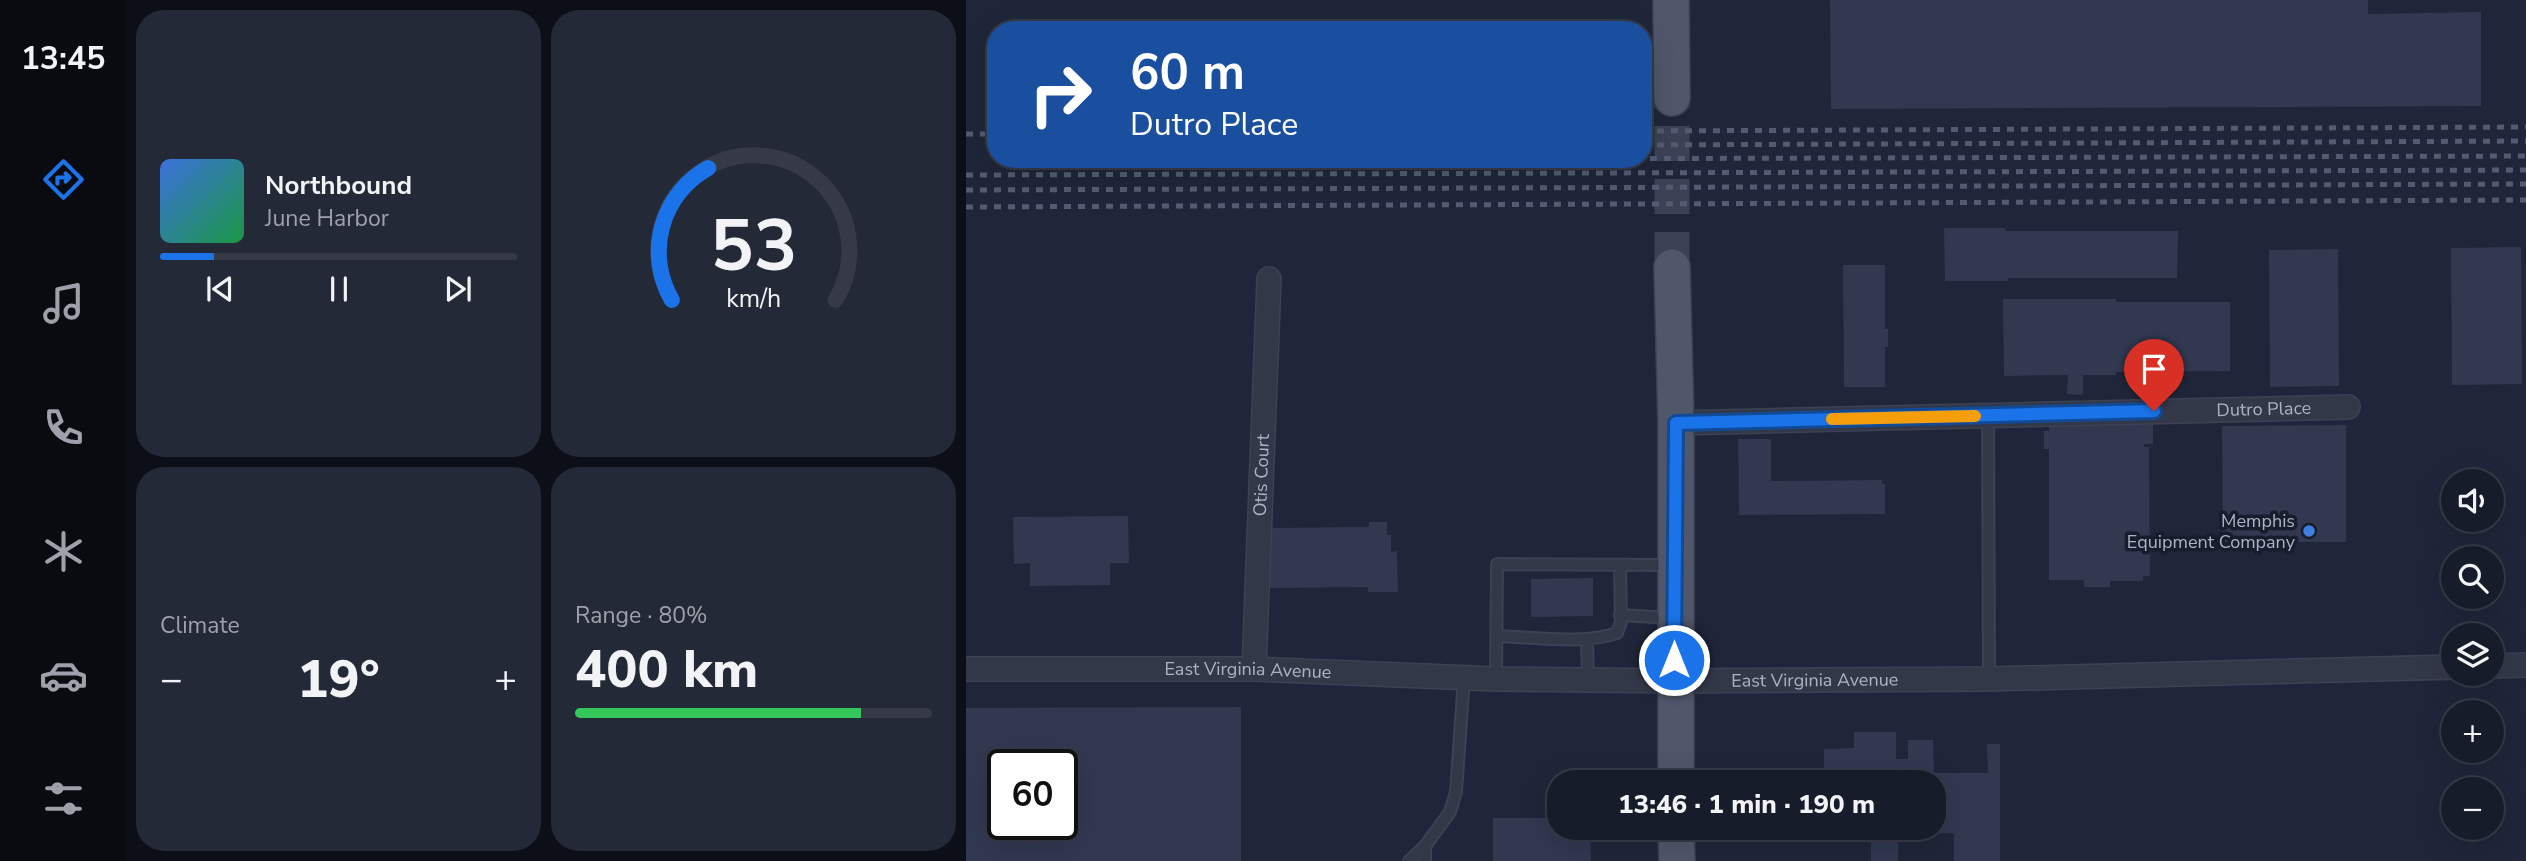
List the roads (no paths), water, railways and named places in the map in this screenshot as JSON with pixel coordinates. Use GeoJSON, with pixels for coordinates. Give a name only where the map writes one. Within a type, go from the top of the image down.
{"type":"FeatureCollection","features":[{"type":"Feature","properties":{"kind":"main road"},"geometry":{"type":"LineString","coordinates":[[1671,0],[1672,98]]}},
{"type":"Feature","properties":{"kind":"main road"},"geometry":{"type":"LineString","coordinates":[[1672,267],[1676,423],[1676,770]]}},
{"type":"Feature","properties":{"kind":"main road"},"geometry":{"type":"LineString","coordinates":[[1676,840],[1677,861]]}},
{"type":"Feature","properties":{"kind":"street","name":"Otis Court"},"geometry":{"type":"LineString","coordinates":[[1254,669],[1269,279]]}},
{"type":"Feature","properties":{"kind":"street","name":"Dutro Place"},"geometry":{"type":"LineString","coordinates":[[1676,423],[2348,407]]}},
{"type":"Feature","properties":{"kind":"street"},"geometry":{"type":"LineString","coordinates":[[2504,666],[2526,666]]}},
{"type":"Feature","properties":{"kind":"street","name":"East Virginia Avenue"},"geometry":{"type":"LineString","coordinates":[[966,669],[1254,669],[1496,679],[1674,681],[1989,679],[2441,667]]}},
{"type":"Feature","properties":{"kind":"lane"},"geometry":{"type":"LineString","coordinates":[[1988,415],[1989,679]]}},
{"type":"Feature","properties":{"kind":"lane"},"geometry":{"type":"LineString","coordinates":[[1496,679],[1497,564],[1674,565]]}},
{"type":"Feature","properties":{"kind":"lane"},"geometry":{"type":"LineString","coordinates":[[1497,636],[1587,639],[1617,633],[1620,615],[1620,565]]}},
{"type":"Feature","properties":{"kind":"lane"},"geometry":{"type":"LineString","coordinates":[[1620,615],[1675,618]]}},
{"type":"Feature","properties":{"kind":"lane"},"geometry":{"type":"LineString","coordinates":[[1587,639],[1588,680]]}},
{"type":"Feature","properties":{"kind":"lane"},"geometry":{"type":"LineString","coordinates":[[1409,861],[1425,846],[1450,812],[1456,792],[1464,678]]}},
{"type":"Feature","properties":{"kind":"lane"},"geometry":{"type":"LineString","coordinates":[[1425,846],[1425,861]]}},
{"type":"Feature","properties":{"kind":"tunnel"},"geometry":{"type":"LineString","coordinates":[[1672,98],[1672,267]]}},
{"type":"Feature","properties":{"kind":"railway"},"geometry":{"type":"LineString","coordinates":[[1652,131],[2526,127]]}},
{"type":"Feature","properties":{"kind":"railway"},"geometry":{"type":"LineString","coordinates":[[966,134],[987,134]]}},
{"type":"Feature","properties":{"kind":"railway"},"geometry":{"type":"LineString","coordinates":[[1652,145],[2526,141]]}},
{"type":"Feature","properties":{"kind":"railway"},"geometry":{"type":"LineString","coordinates":[[1652,159],[2526,156]]}},
{"type":"Feature","properties":{"kind":"railway"},"geometry":{"type":"LineString","coordinates":[[966,175],[2526,170]]}},
{"type":"Feature","properties":{"kind":"railway"},"geometry":{"type":"LineString","coordinates":[[966,190],[2526,184]]}},
{"type":"Feature","properties":{"kind":"railway"},"geometry":{"type":"LineString","coordinates":[[966,207],[2526,200]]}},
{"type":"Feature","properties":{"kind":"place","name":"Memphis Equipment Company"},"geometry":{"type":"Point","coordinates":[2309,531]}}]}
